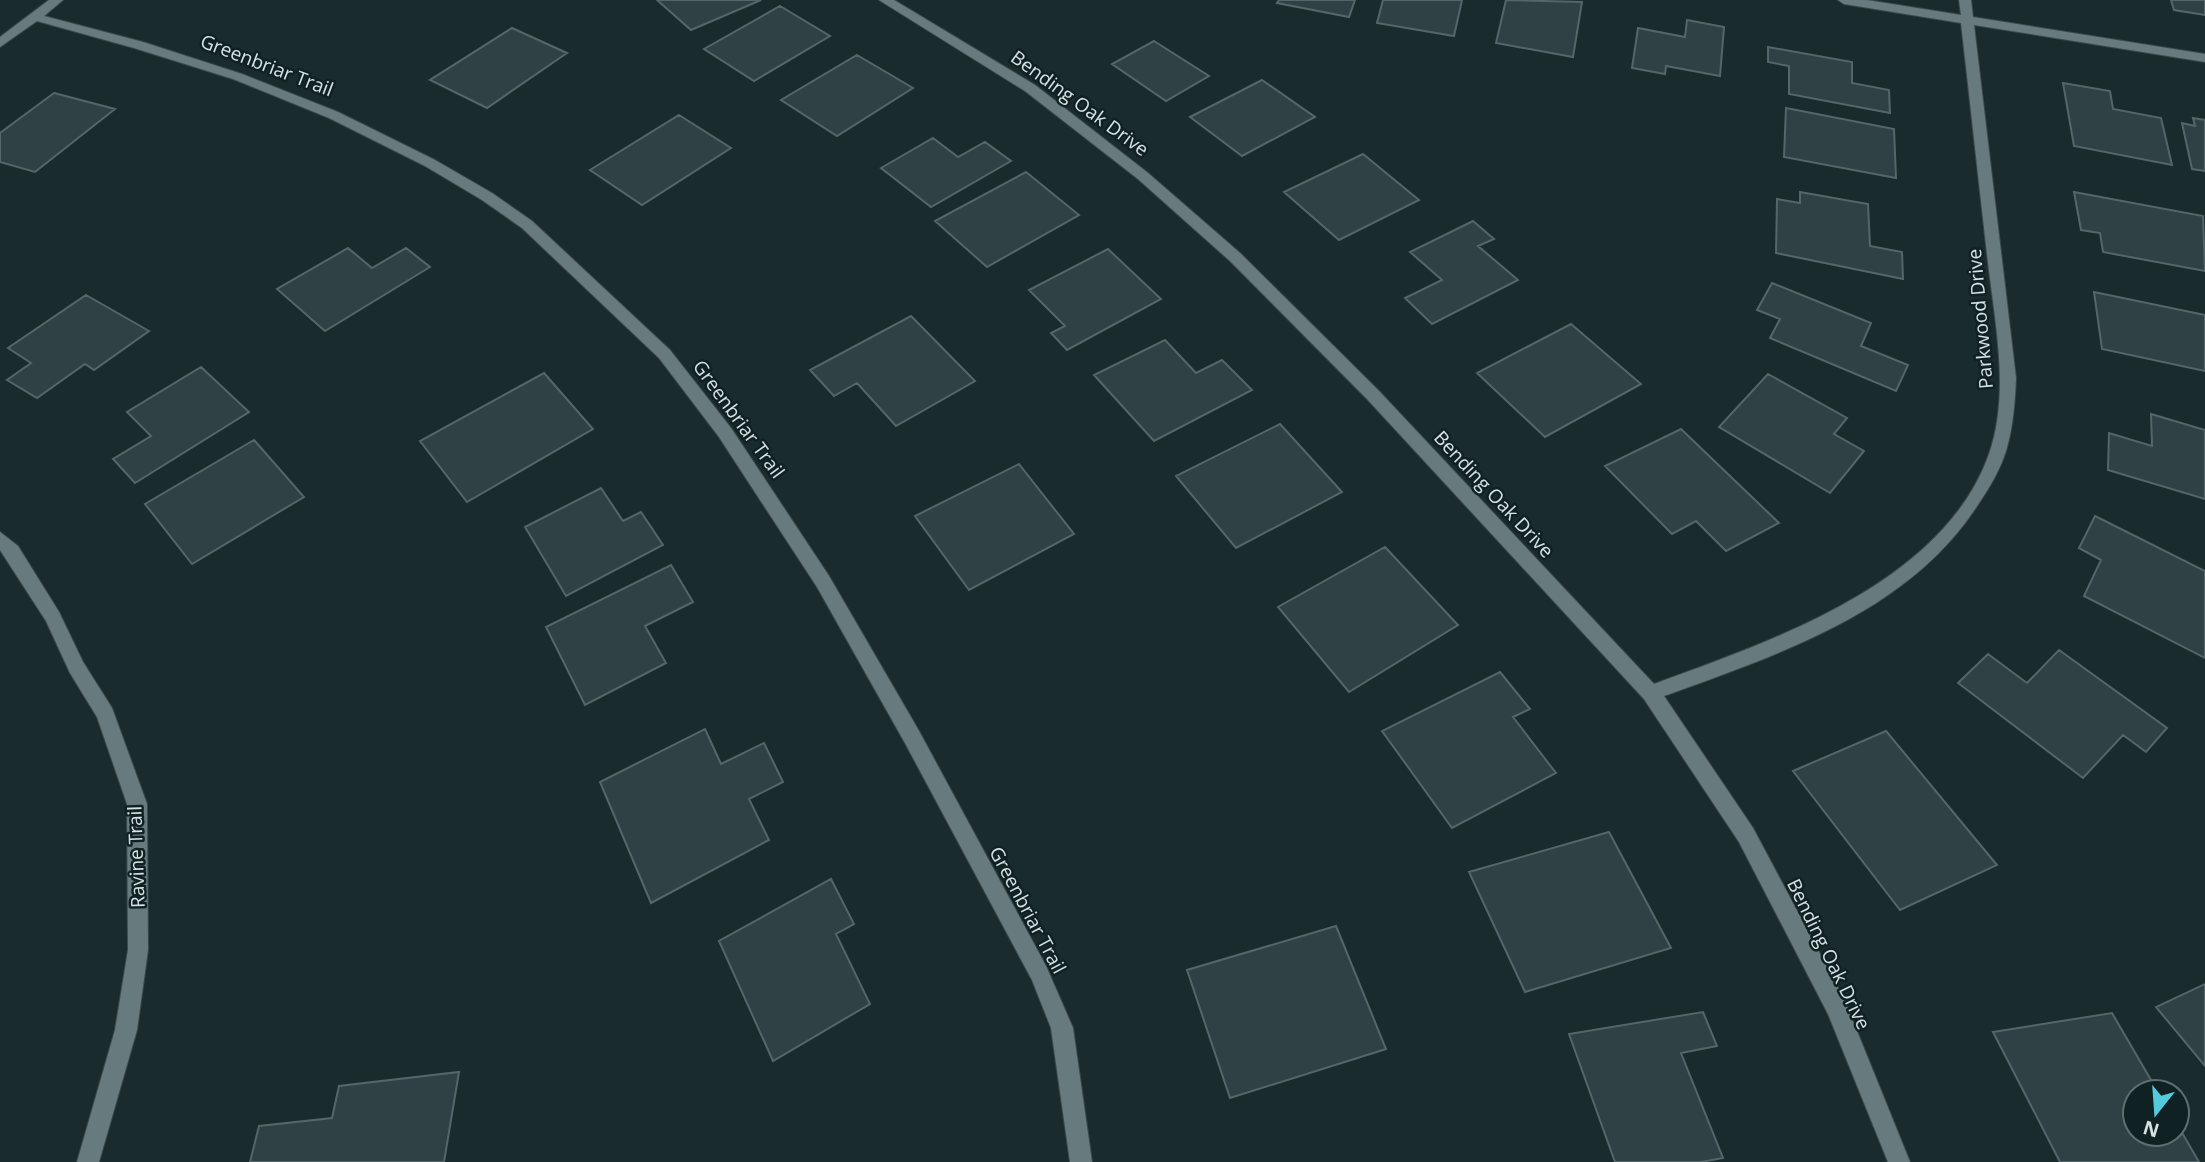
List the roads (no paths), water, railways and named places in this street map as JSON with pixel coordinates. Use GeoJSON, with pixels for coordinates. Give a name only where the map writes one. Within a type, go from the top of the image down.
{"type":"FeatureCollection","features":[{"type":"Feature","properties":{"kind":"street"},"geometry":{"type":"LineString","coordinates":[[0,43],[57,0]]}},
{"type":"Feature","properties":{"kind":"street","name":"Bending Oak Drive"},"geometry":{"type":"LineString","coordinates":[[886,0],[1030,88],[1143,176],[1235,257],[1373,395],[1651,693],[1746,835],[1836,1007],[1899,1162]]}},
{"type":"Feature","properties":{"kind":"street"},"geometry":{"type":"LineString","coordinates":[[1844,0],[2205,58]]}},
{"type":"Feature","properties":{"kind":"street","name":"Parkwood Drive"},"geometry":{"type":"LineString","coordinates":[[1651,693],[1743,659],[1836,615],[1899,579],[1947,534],[1989,474],[2006,418],[2008,378],[1965,0]]}},
{"type":"Feature","properties":{"kind":"street","name":"Greenbriar Trail"},"geometry":{"type":"LineString","coordinates":[[35,17],[174,53],[232,72],[336,114],[391,141],[466,183],[540,234],[669,358],[752,471],[836,602],[1040,973],[1062,1027],[1081,1162]]}},
{"type":"Feature","properties":{"kind":"street","name":"Ravine Trail"},"geometry":{"type":"LineString","coordinates":[[0,539],[12,551],[53,617],[76,667],[105,715],[137,804],[138,950],[126,1030],[88,1162]]}}]}
